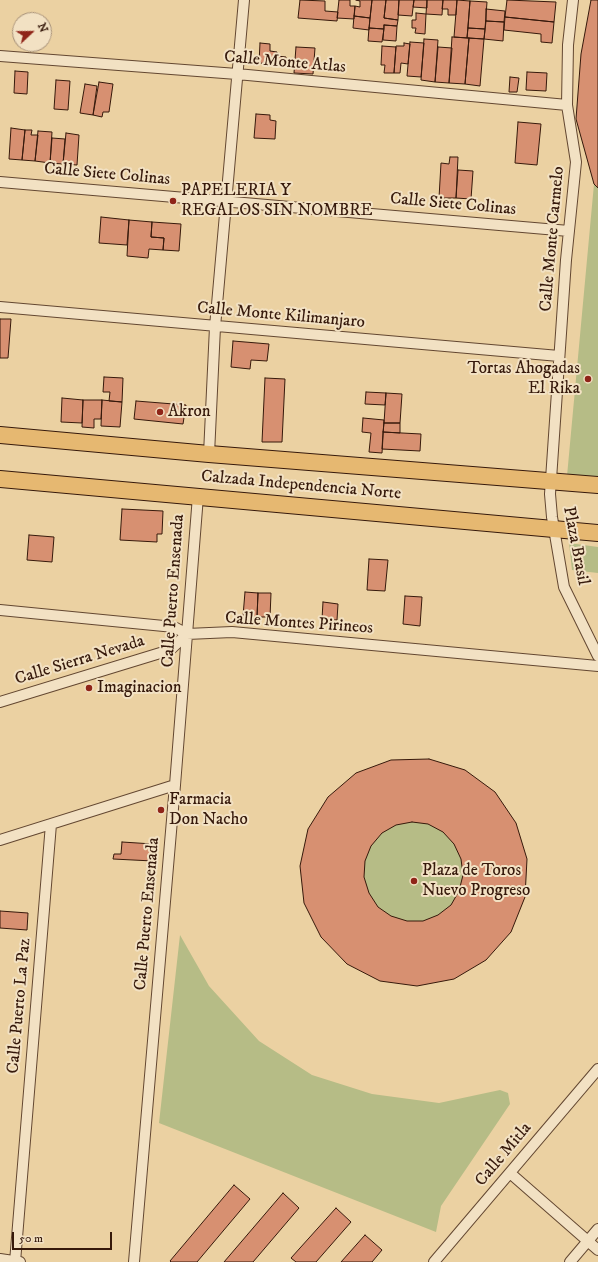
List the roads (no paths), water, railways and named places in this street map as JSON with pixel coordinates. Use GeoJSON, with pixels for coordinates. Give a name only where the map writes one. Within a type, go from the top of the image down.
{"type":"FeatureCollection","features":[{"type":"Feature","properties":{"kind":"main road","name":"Calzada Independencia Norte"},"geometry":{"type":"LineString","coordinates":[[0,435],[208,454],[598,485]]}},
{"type":"Feature","properties":{"kind":"main road","name":"Calzada Independencia Norte"},"geometry":{"type":"LineString","coordinates":[[0,479],[598,533]]}},
{"type":"Feature","properties":{"kind":"street"},"geometry":{"type":"LineString","coordinates":[[208,454],[215,326],[244,0]]}},
{"type":"Feature","properties":{"kind":"street","name":"Calle Monte Carmelo"},"geometry":{"type":"LineString","coordinates":[[550,482],[569,231],[576,162],[567,105],[568,45],[573,0]]}},
{"type":"Feature","properties":{"kind":"street","name":"Calle Monte Atlas"},"geometry":{"type":"LineString","coordinates":[[0,56],[238,74],[567,105]]}},
{"type":"Feature","properties":{"kind":"street","name":"Calle Siete Colinas"},"geometry":{"type":"LineString","coordinates":[[0,182],[569,231]]}},
{"type":"Feature","properties":{"kind":"street","name":"Calle Monte Kilimanjaro"},"geometry":{"type":"LineString","coordinates":[[0,307],[559,356]]}},
{"type":"Feature","properties":{"kind":"street","name":"Plaza Brasil"},"geometry":{"type":"LineString","coordinates":[[550,482],[552,517],[564,586],[598,656]]}},
{"type":"Feature","properties":{"kind":"street","name":"Calle Puerto Ensenada"},"geometry":{"type":"LineString","coordinates":[[134,1262],[198,496]]}},
{"type":"Feature","properties":{"kind":"street","name":"Calle Montes Pirineos"},"geometry":{"type":"LineString","coordinates":[[0,610],[174,627],[187,634],[232,632],[598,666]]}},
{"type":"Feature","properties":{"kind":"street","name":"Calle Sierra Nevada"},"geometry":{"type":"LineString","coordinates":[[0,702],[170,650],[187,634]]}},
{"type":"Feature","properties":{"kind":"street"},"geometry":{"type":"LineString","coordinates":[[0,840],[175,785]]}},
{"type":"Feature","properties":{"kind":"street","name":"Calle Puerto La Paz"},"geometry":{"type":"LineString","coordinates":[[17,1262],[51,824]]}},
{"type":"Feature","properties":{"kind":"street","name":"Calle Mitla"},"geometry":{"type":"LineString","coordinates":[[434,1262],[598,1070]]}},
{"type":"Feature","properties":{"kind":"street"},"geometry":{"type":"LineString","coordinates":[[510,1173],[598,1250]]}},
{"type":"Feature","properties":{"kind":"street"},"geometry":{"type":"LineString","coordinates":[[570,1262],[598,1229]]}},
{"type":"Feature","properties":{"kind":"street"},"geometry":{"type":"LineString","coordinates":[[0,1259],[17,1262]]}},
{"type":"Feature","properties":{"kind":"place","name":"PAPELERIA Y REGALOS SIN NOMBRE"},"geometry":{"type":"Point","coordinates":[173,201]}},
{"type":"Feature","properties":{"kind":"place","name":"Tortas Ahogadas El Rika"},"geometry":{"type":"Point","coordinates":[588,379]}},
{"type":"Feature","properties":{"kind":"place","name":"Akron"},"geometry":{"type":"Point","coordinates":[160,412]}},
{"type":"Feature","properties":{"kind":"place","name":"Imaginacion"},"geometry":{"type":"Point","coordinates":[89,688]}},
{"type":"Feature","properties":{"kind":"place","name":"Farmacia Don Nacho"},"geometry":{"type":"Point","coordinates":[161,810]}},
{"type":"Feature","properties":{"kind":"place","name":"Plaza de Toros Nuevo Progreso"},"geometry":{"type":"Point","coordinates":[414,881]}}]}
